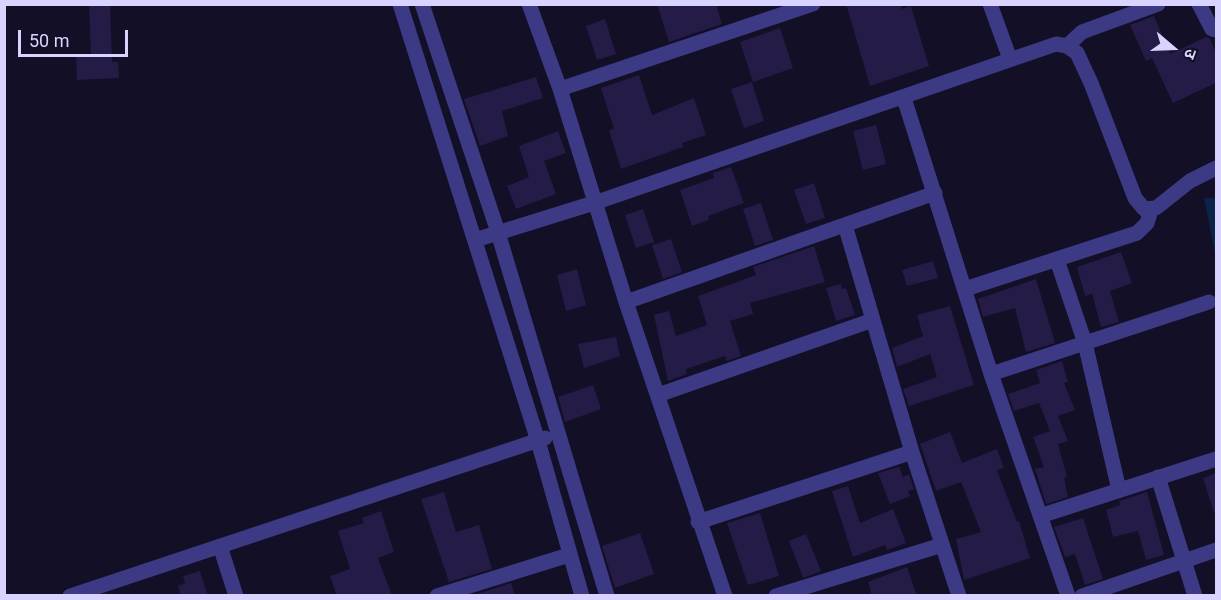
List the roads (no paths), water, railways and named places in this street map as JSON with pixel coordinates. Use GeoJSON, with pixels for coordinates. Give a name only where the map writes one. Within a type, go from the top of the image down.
{"type":"FeatureCollection","features":[{"type":"Feature","properties":{"kind":"street"},"geometry":{"type":"LineString","coordinates":[[400,4],[538,441],[582,596]]}},
{"type":"Feature","properties":{"kind":"street"},"geometry":{"type":"LineString","coordinates":[[422,4],[498,234],[607,596]]}},
{"type":"Feature","properties":{"kind":"street"},"geometry":{"type":"LineString","coordinates":[[529,4],[560,89],[597,202],[626,302],[698,522],[725,596]]}},
{"type":"Feature","properties":{"kind":"street"},"geometry":{"type":"LineString","coordinates":[[560,89],[813,4]]}},
{"type":"Feature","properties":{"kind":"street"},"geometry":{"type":"LineString","coordinates":[[990,4],[1010,59]]}},
{"type":"Feature","properties":{"kind":"street"},"geometry":{"type":"LineString","coordinates":[[1067,46],[1082,32],[1158,4]]}},
{"type":"Feature","properties":{"kind":"street"},"geometry":{"type":"LineString","coordinates":[[1199,4],[1212,29],[1216,30]]}},
{"type":"Feature","properties":{"kind":"street"},"geometry":{"type":"LineString","coordinates":[[475,240],[597,202],[904,98],[1049,45],[1067,46],[1077,54],[1135,198],[1144,209],[1150,210]]}},
{"type":"Feature","properties":{"kind":"street"},"geometry":{"type":"LineString","coordinates":[[904,98],[991,374],[1068,596]]}},
{"type":"Feature","properties":{"kind":"street"},"geometry":{"type":"LineString","coordinates":[[965,289],[1137,233],[1147,223],[1150,210],[1190,181],[1216,168]]}},
{"type":"Feature","properties":{"kind":"street"},"geometry":{"type":"LineString","coordinates":[[626,302],[935,194]]}},
{"type":"Feature","properties":{"kind":"street"},"geometry":{"type":"LineString","coordinates":[[845,225],[912,452],[959,596]]}},
{"type":"Feature","properties":{"kind":"street"},"geometry":{"type":"LineString","coordinates":[[1057,260],[1085,343],[1119,490]]}},
{"type":"Feature","properties":{"kind":"street"},"geometry":{"type":"LineString","coordinates":[[991,374],[1209,302]]}},
{"type":"Feature","properties":{"kind":"street"},"geometry":{"type":"LineString","coordinates":[[658,395],[873,320]]}},
{"type":"Feature","properties":{"kind":"street"},"geometry":{"type":"LineString","coordinates":[[70,596],[557,435]]}},
{"type":"Feature","properties":{"kind":"street"},"geometry":{"type":"LineString","coordinates":[[698,522],[912,452]]}},
{"type":"Feature","properties":{"kind":"street"},"geometry":{"type":"LineString","coordinates":[[1040,516],[1216,459]]}},
{"type":"Feature","properties":{"kind":"street"},"geometry":{"type":"LineString","coordinates":[[1158,477],[1195,596]]}},
{"type":"Feature","properties":{"kind":"street"},"geometry":{"type":"LineString","coordinates":[[776,596],[942,545]]}},
{"type":"Feature","properties":{"kind":"street"},"geometry":{"type":"LineString","coordinates":[[220,546],[236,596]]}},
{"type":"Feature","properties":{"kind":"street"},"geometry":{"type":"LineString","coordinates":[[1082,596],[1216,550]]}},
{"type":"Feature","properties":{"kind":"street"},"geometry":{"type":"LineString","coordinates":[[437,596],[458,592],[569,555]]}},
{"type":"Feature","properties":{"kind":"water"},"geometry":{"type":"Polygon","coordinates":[[[1204,198],[1216,198],[1216,258],[1204,198]]]}}]}
